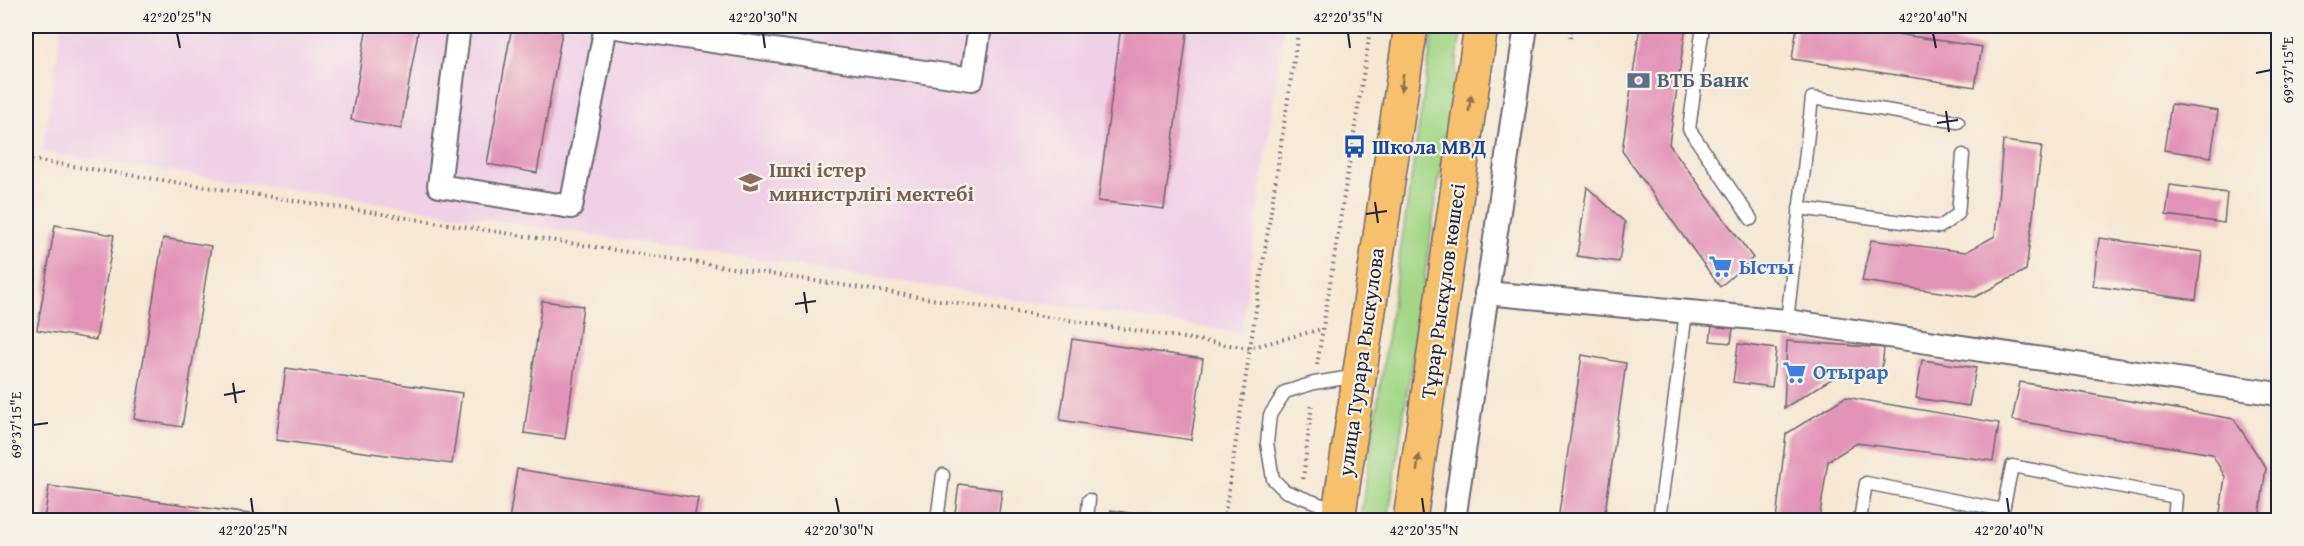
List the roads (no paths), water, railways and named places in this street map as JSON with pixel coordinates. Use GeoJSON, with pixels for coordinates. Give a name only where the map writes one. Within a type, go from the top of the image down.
{"type":"FeatureCollection","features":[{"type":"Feature","properties":{"kind":"main road","name":"улица Турара Рыскулова"},"geometry":{"type":"LineString","coordinates":[[1339,516],[1411,26]]}},
{"type":"Feature","properties":{"kind":"main road","name":"Тұрар Рыскұлов көшесі"},"geometry":{"type":"LineString","coordinates":[[1410,520],[1481,26]]}},
{"type":"Feature","properties":{"kind":"street"},"geometry":{"type":"LineString","coordinates":[[459,26],[439,186],[571,207],[608,26],[972,80],[980,26]]}},
{"type":"Feature","properties":{"kind":"street"},"geometry":{"type":"LineString","coordinates":[[1454,520],[1526,26]]}},
{"type":"Feature","properties":{"kind":"street"},"geometry":{"type":"LineString","coordinates":[[1486,293],[1786,321],[2278,394]]}},
{"type":"Feature","properties":{"kind":"lane"},"geometry":{"type":"LineString","coordinates":[[1703,26],[1689,129],[1751,219]]}},
{"type":"Feature","properties":{"kind":"lane"},"geometry":{"type":"LineString","coordinates":[[1786,321],[1812,98],[1958,122]]}},
{"type":"Feature","properties":{"kind":"lane"},"geometry":{"type":"LineString","coordinates":[[1798,208],[1940,227],[1958,214],[1963,155]]}},
{"type":"Feature","properties":{"kind":"lane"},"geometry":{"type":"LineString","coordinates":[[1659,520],[1686,312]]}},
{"type":"Feature","properties":{"kind":"lane"},"geometry":{"type":"LineString","coordinates":[[1339,516],[1301,496],[1285,491],[1274,479],[1266,443],[1270,415],[1285,392],[1314,383],[1359,376]]}},
{"type":"Feature","properties":{"kind":"lane"},"geometry":{"type":"LineString","coordinates":[[1860,520],[1866,483],[2004,515],[2012,466],[2176,497],[2174,520]]}},
{"type":"Feature","properties":{"kind":"lane"},"geometry":{"type":"LineString","coordinates":[[937,520],[943,475]]}},
{"type":"Feature","properties":{"kind":"lane"},"geometry":{"type":"LineString","coordinates":[[1087,520],[1089,500]]}},
{"type":"Feature","properties":{"kind":"place","name":"ВТБ Банк"},"geometry":{"type":"Point","coordinates":[1639,80]}},
{"type":"Feature","properties":{"kind":"place","name":"Школа МВД"},"geometry":{"type":"Point","coordinates":[1354,147]}},
{"type":"Feature","properties":{"kind":"place","name":"Ішкі істер министрлігі мектебі"},"geometry":{"type":"Point","coordinates":[751,182]}},
{"type":"Feature","properties":{"kind":"place","name":"Ысты"},"geometry":{"type":"Point","coordinates":[1721,267]}},
{"type":"Feature","properties":{"kind":"place","name":"Отырар"},"geometry":{"type":"Point","coordinates":[1795,372]}}]}
